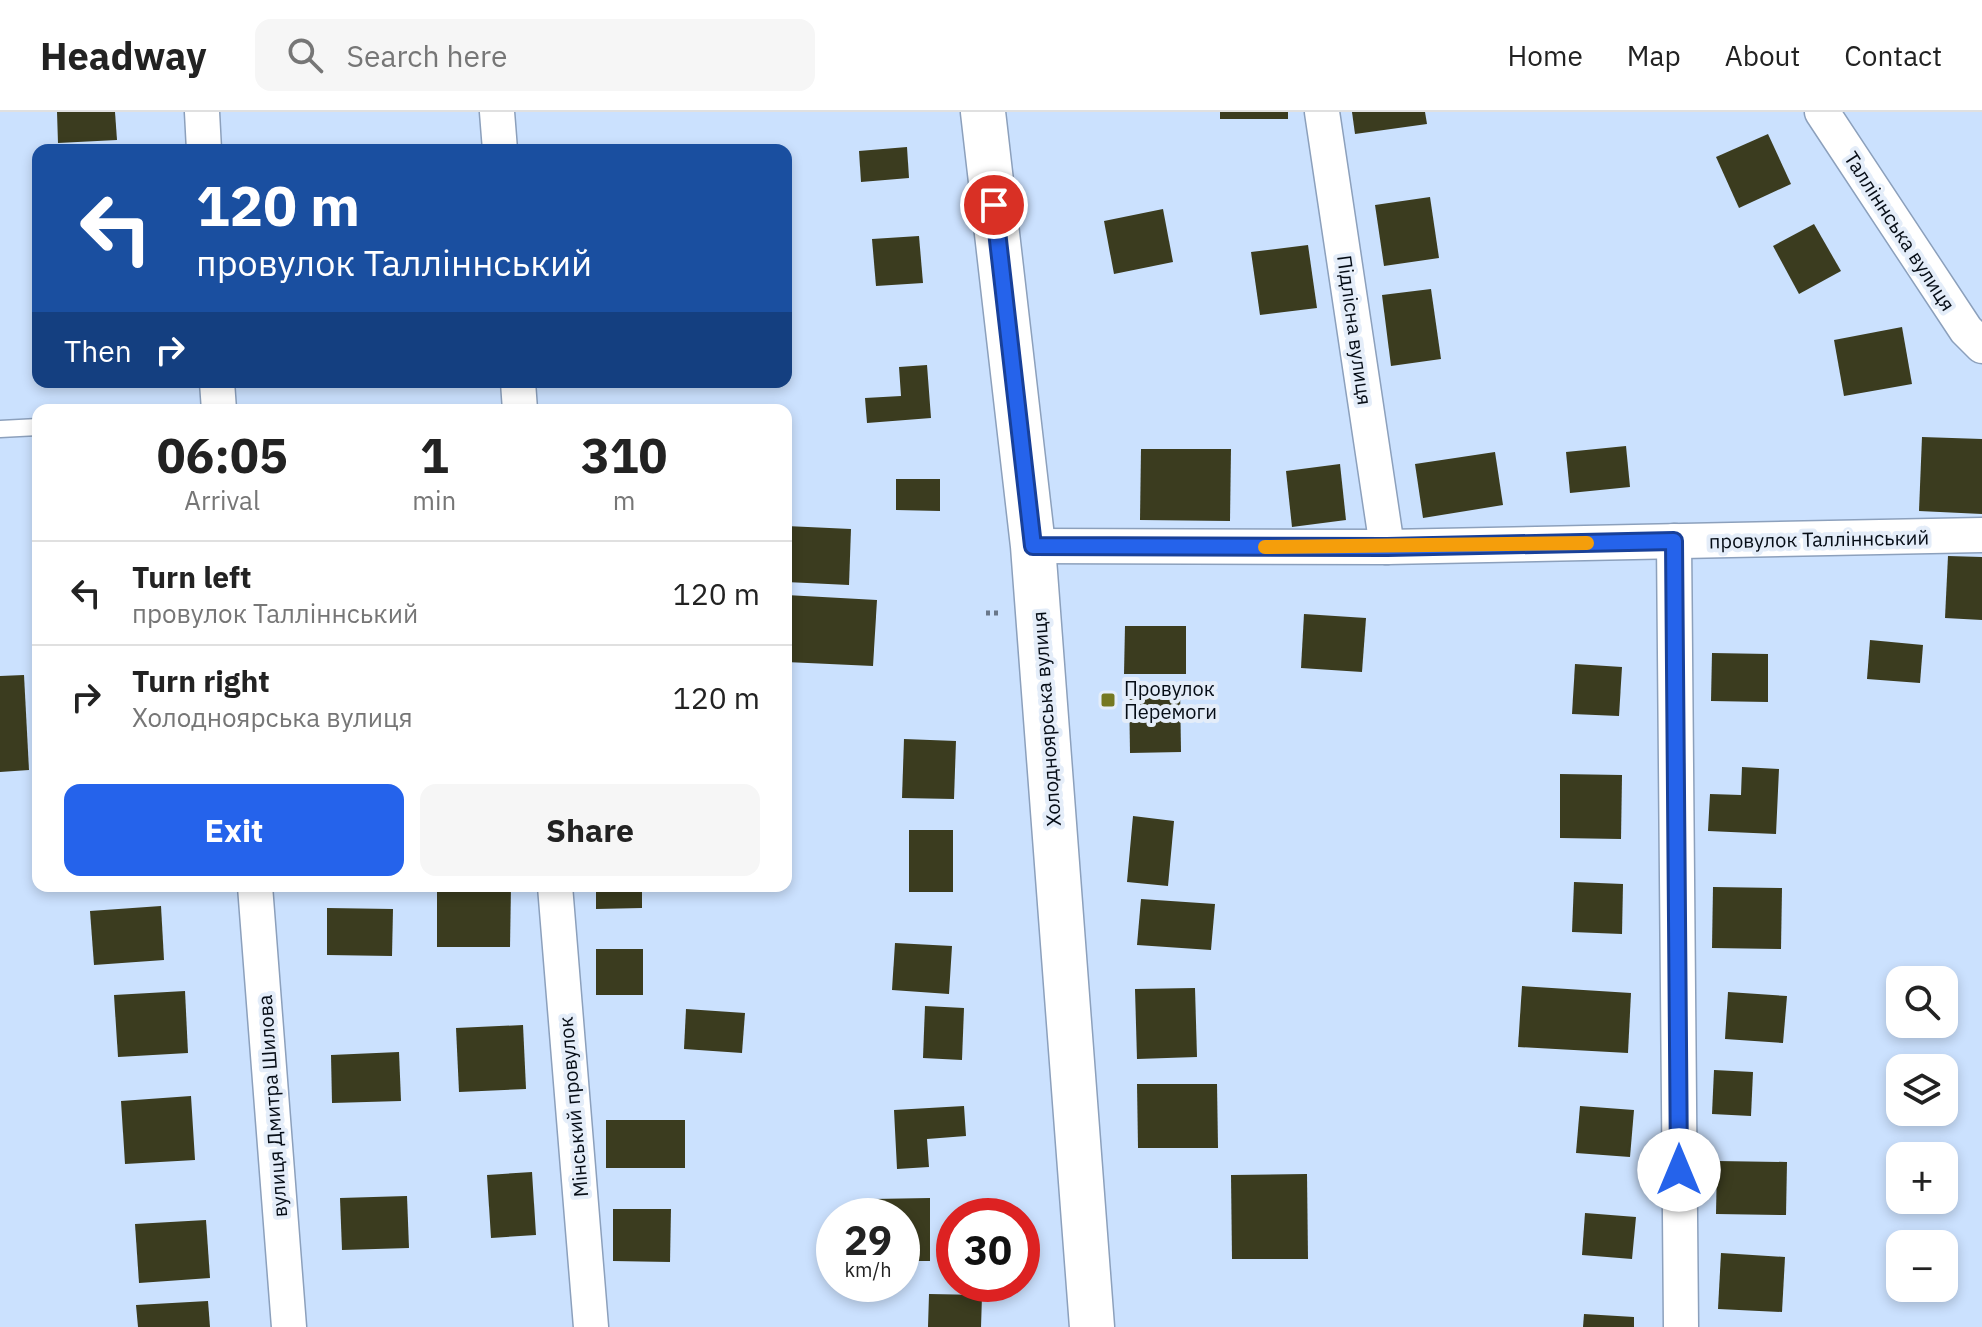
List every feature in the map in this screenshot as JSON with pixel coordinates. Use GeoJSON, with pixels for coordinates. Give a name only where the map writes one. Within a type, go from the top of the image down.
{"type":"FeatureCollection","features":[{"type":"Feature","properties":{"kind":"main road","name":"Холодноярська вулиця"},"geometry":{"type":"LineString","coordinates":[[983,112],[1033,546],[1092,1327]]}},
{"type":"Feature","properties":{"kind":"street"},"geometry":{"type":"LineString","coordinates":[[202,112],[204,144]]}},
{"type":"Feature","properties":{"kind":"street"},"geometry":{"type":"LineString","coordinates":[[497,112],[500,144]]}},
{"type":"Feature","properties":{"kind":"street","name":"Підлісна вулиця"},"geometry":{"type":"LineString","coordinates":[[1322,112],[1387,547]]}},
{"type":"Feature","properties":{"kind":"street","name":"Талліннська вулиця"},"geometry":{"type":"LineString","coordinates":[[1822,112],[1966,330],[1982,346]]}},
{"type":"Feature","properties":{"kind":"street","name":"провулок Талліннський"},"geometry":{"type":"LineString","coordinates":[[1033,546],[1387,547],[1982,535]]}},
{"type":"Feature","properties":{"kind":"street"},"geometry":{"type":"LineString","coordinates":[[1674,541],[1681,1327]]}},
{"type":"Feature","properties":{"kind":"street","name":"вулиця Дмитра Шилова"},"geometry":{"type":"LineString","coordinates":[[255,892],[289,1327]]}},
{"type":"Feature","properties":{"kind":"street","name":"Мінський провулок"},"geometry":{"type":"LineString","coordinates":[[555,892],[591,1327]]}},
{"type":"Feature","properties":{"kind":"lane"},"geometry":{"type":"LineString","coordinates":[[0,429],[32,427]]}},
{"type":"Feature","properties":{"kind":"building"},"geometry":{"type":"Polygon","coordinates":[[[57,112],[115,112],[117,140],[58,143],[57,112]]]}},
{"type":"Feature","properties":{"kind":"building"},"geometry":{"type":"Polygon","coordinates":[[[1220,112],[1288,112],[1288,119],[1220,119],[1220,112]]]}},
{"type":"Feature","properties":{"kind":"building"},"geometry":{"type":"Polygon","coordinates":[[[1352,112],[1425,112],[1427,124],[1355,134],[1352,112]]]}},
{"type":"Feature","properties":{"kind":"building"},"geometry":{"type":"Polygon","coordinates":[[[1768,134],[1791,184],[1739,208],[1716,157],[1768,134]]]}},
{"type":"Feature","properties":{"kind":"building"},"geometry":{"type":"Polygon","coordinates":[[[907,147],[909,178],[861,182],[859,151],[907,147]]]}},
{"type":"Feature","properties":{"kind":"building"},"geometry":{"type":"Polygon","coordinates":[[[1430,197],[1439,258],[1384,266],[1375,205],[1430,197]]]}},
{"type":"Feature","properties":{"kind":"building"},"geometry":{"type":"Polygon","coordinates":[[[1163,209],[1173,262],[1114,274],[1104,221],[1163,209]]]}},
{"type":"Feature","properties":{"kind":"building"},"geometry":{"type":"Polygon","coordinates":[[[1814,224],[1841,271],[1799,294],[1773,246],[1814,224]]]}},
{"type":"Feature","properties":{"kind":"building"},"geometry":{"type":"Polygon","coordinates":[[[919,236],[923,283],[876,286],[872,239],[919,236]]]}},
{"type":"Feature","properties":{"kind":"building"},"geometry":{"type":"Polygon","coordinates":[[[1308,245],[1317,308],[1260,315],[1251,252],[1308,245]]]}},
{"type":"Feature","properties":{"kind":"building"},"geometry":{"type":"Polygon","coordinates":[[[1431,289],[1441,359],[1391,366],[1382,295],[1431,289]]]}},
{"type":"Feature","properties":{"kind":"building"},"geometry":{"type":"Polygon","coordinates":[[[1902,327],[1912,384],[1844,396],[1834,340],[1902,327]]]}},
{"type":"Feature","properties":{"kind":"building"},"geometry":{"type":"Polygon","coordinates":[[[927,365],[931,418],[867,423],[865,398],[901,396],[899,367],[927,365]]]}},
{"type":"Feature","properties":{"kind":"building"},"geometry":{"type":"Polygon","coordinates":[[[1922,437],[1982,439],[1982,514],[1919,511],[1922,437]]]}},
{"type":"Feature","properties":{"kind":"building"},"geometry":{"type":"Polygon","coordinates":[[[1626,446],[1630,487],[1570,493],[1566,452],[1626,446]]]}},
{"type":"Feature","properties":{"kind":"building"},"geometry":{"type":"Polygon","coordinates":[[[1141,449],[1231,449],[1230,521],[1140,520],[1141,449]]]}},
{"type":"Feature","properties":{"kind":"building"},"geometry":{"type":"Polygon","coordinates":[[[1495,452],[1503,505],[1423,518],[1415,464],[1495,452]]]}},
{"type":"Feature","properties":{"kind":"building"},"geometry":{"type":"Polygon","coordinates":[[[1340,464],[1346,520],[1292,527],[1286,471],[1340,464]]]}},
{"type":"Feature","properties":{"kind":"building"},"geometry":{"type":"Polygon","coordinates":[[[896,479],[940,479],[940,511],[896,510],[896,479]]]}},
{"type":"Feature","properties":{"kind":"building"},"geometry":{"type":"Polygon","coordinates":[[[792,526],[851,529],[849,585],[792,582],[792,526]]]}},
{"type":"Feature","properties":{"kind":"building"},"geometry":{"type":"Polygon","coordinates":[[[1948,556],[1982,557],[1982,620],[1945,618],[1948,556]]]}},
{"type":"Feature","properties":{"kind":"building"},"geometry":{"type":"Polygon","coordinates":[[[792,595],[877,600],[873,666],[792,662],[792,595]]]}},
{"type":"Feature","properties":{"kind":"building"},"geometry":{"type":"Polygon","coordinates":[[[1304,614],[1366,618],[1362,672],[1301,668],[1304,614]]]}},
{"type":"Feature","properties":{"kind":"building"},"geometry":{"type":"Polygon","coordinates":[[[1125,626],[1186,626],[1186,674],[1124,674],[1125,626]]]}},
{"type":"Feature","properties":{"kind":"building"},"geometry":{"type":"Polygon","coordinates":[[[1870,640],[1923,645],[1920,683],[1867,679],[1870,640]]]}},
{"type":"Feature","properties":{"kind":"building"},"geometry":{"type":"Polygon","coordinates":[[[1712,653],[1768,654],[1768,702],[1711,701],[1712,653]]]}},
{"type":"Feature","properties":{"kind":"building"},"geometry":{"type":"Polygon","coordinates":[[[1575,664],[1622,667],[1619,716],[1572,714],[1575,664]]]}},
{"type":"Feature","properties":{"kind":"building"},"geometry":{"type":"Polygon","coordinates":[[[24,675],[29,770],[0,772],[0,676],[24,675]]]}},
{"type":"Feature","properties":{"kind":"building"},"geometry":{"type":"Polygon","coordinates":[[[1180,687],[1181,752],[1130,753],[1129,689],[1180,687]]]}},
{"type":"Feature","properties":{"kind":"building"},"geometry":{"type":"Polygon","coordinates":[[[904,739],[956,741],[954,799],[902,798],[904,739]]]}},
{"type":"Feature","properties":{"kind":"building"},"geometry":{"type":"Polygon","coordinates":[[[1742,767],[1779,769],[1776,834],[1708,831],[1710,794],[1741,795],[1742,767]]]}},
{"type":"Feature","properties":{"kind":"building"},"geometry":{"type":"Polygon","coordinates":[[[1560,774],[1622,775],[1621,839],[1560,838],[1560,774]]]}},
{"type":"Feature","properties":{"kind":"building"},"geometry":{"type":"Polygon","coordinates":[[[1133,816],[1174,821],[1168,886],[1127,882],[1133,816]]]}},
{"type":"Feature","properties":{"kind":"building"},"geometry":{"type":"Polygon","coordinates":[[[909,830],[953,830],[953,892],[909,892],[909,830]]]}},
{"type":"Feature","properties":{"kind":"building"},"geometry":{"type":"Polygon","coordinates":[[[1574,882],[1623,884],[1622,934],[1572,932],[1574,882]]]}},
{"type":"Feature","properties":{"kind":"building"},"geometry":{"type":"Polygon","coordinates":[[[1713,887],[1782,888],[1781,949],[1712,948],[1713,887]]]}},
{"type":"Feature","properties":{"kind":"building"},"geometry":{"type":"Polygon","coordinates":[[[437,892],[511,892],[510,947],[437,947],[437,892]]]}},
{"type":"Feature","properties":{"kind":"building"},"geometry":{"type":"Polygon","coordinates":[[[596,892],[642,892],[642,908],[596,909],[596,892]]]}},
{"type":"Feature","properties":{"kind":"building"},"geometry":{"type":"Polygon","coordinates":[[[1141,899],[1215,904],[1211,950],[1137,945],[1141,899]]]}},
{"type":"Feature","properties":{"kind":"building"},"geometry":{"type":"Polygon","coordinates":[[[161,906],[164,960],[94,965],[90,911],[161,906]]]}},
{"type":"Feature","properties":{"kind":"building"},"geometry":{"type":"Polygon","coordinates":[[[327,908],[393,909],[392,956],[327,955],[327,908]]]}},
{"type":"Feature","properties":{"kind":"building"},"geometry":{"type":"Polygon","coordinates":[[[895,943],[952,946],[949,994],[892,990],[895,943]]]}},
{"type":"Feature","properties":{"kind":"building"},"geometry":{"type":"Polygon","coordinates":[[[596,949],[643,949],[643,995],[596,995],[596,949]]]}},
{"type":"Feature","properties":{"kind":"building"},"geometry":{"type":"Polygon","coordinates":[[[1522,986],[1631,993],[1628,1053],[1518,1047],[1522,986]]]}},
{"type":"Feature","properties":{"kind":"building"},"geometry":{"type":"Polygon","coordinates":[[[1195,988],[1197,1057],[1137,1059],[1135,989],[1195,988]]]}},
{"type":"Feature","properties":{"kind":"building"},"geometry":{"type":"Polygon","coordinates":[[[185,991],[188,1053],[118,1057],[114,995],[185,991]]]}},
{"type":"Feature","properties":{"kind":"building"},"geometry":{"type":"Polygon","coordinates":[[[1728,992],[1787,996],[1783,1043],[1725,1039],[1728,992]]]}},
{"type":"Feature","properties":{"kind":"building"},"geometry":{"type":"Polygon","coordinates":[[[925,1006],[964,1008],[962,1060],[923,1058],[925,1006]]]}},
{"type":"Feature","properties":{"kind":"building"},"geometry":{"type":"Polygon","coordinates":[[[686,1009],[745,1013],[742,1053],[684,1049],[686,1009]]]}},
{"type":"Feature","properties":{"kind":"building"},"geometry":{"type":"Polygon","coordinates":[[[523,1025],[526,1089],[459,1092],[456,1028],[523,1025]]]}},
{"type":"Feature","properties":{"kind":"building"},"geometry":{"type":"Polygon","coordinates":[[[399,1052],[401,1101],[332,1103],[331,1055],[399,1052]]]}},
{"type":"Feature","properties":{"kind":"building"},"geometry":{"type":"Polygon","coordinates":[[[1714,1070],[1753,1072],[1751,1116],[1712,1114],[1714,1070]]]}},
{"type":"Feature","properties":{"kind":"building"},"geometry":{"type":"Polygon","coordinates":[[[1137,1084],[1217,1084],[1218,1148],[1138,1148],[1137,1084]]]}},
{"type":"Feature","properties":{"kind":"building"},"geometry":{"type":"Polygon","coordinates":[[[191,1096],[195,1160],[125,1164],[121,1101],[191,1096]]]}},
{"type":"Feature","properties":{"kind":"building"},"geometry":{"type":"Polygon","coordinates":[[[964,1106],[966,1136],[927,1139],[929,1167],[897,1169],[894,1110],[964,1106]]]}},
{"type":"Feature","properties":{"kind":"building"},"geometry":{"type":"Polygon","coordinates":[[[1580,1106],[1634,1110],[1630,1157],[1576,1153],[1580,1106]]]}},
{"type":"Feature","properties":{"kind":"building"},"geometry":{"type":"Polygon","coordinates":[[[606,1120],[685,1120],[685,1168],[606,1168],[606,1120]]]}},
{"type":"Feature","properties":{"kind":"building"},"geometry":{"type":"Polygon","coordinates":[[[1717,1161],[1787,1162],[1786,1215],[1716,1214],[1717,1161]]]}},
{"type":"Feature","properties":{"kind":"building"},"geometry":{"type":"Polygon","coordinates":[[[532,1172],[536,1235],[491,1238],[487,1175],[532,1172]]]}},
{"type":"Feature","properties":{"kind":"building"},"geometry":{"type":"Polygon","coordinates":[[[1307,1174],[1308,1259],[1232,1259],[1231,1175],[1307,1174]]]}},
{"type":"Feature","properties":{"kind":"building"},"geometry":{"type":"Polygon","coordinates":[[[407,1196],[409,1248],[342,1250],[340,1198],[407,1196]]]}},
{"type":"Feature","properties":{"kind":"building"},"geometry":{"type":"Polygon","coordinates":[[[920,1198],[930,1198],[930,1261],[920,1261],[920,1198]]]}},
{"type":"Feature","properties":{"kind":"building"},"geometry":{"type":"Polygon","coordinates":[[[613,1209],[671,1209],[670,1262],[613,1261],[613,1209]]]}},
{"type":"Feature","properties":{"kind":"building"},"geometry":{"type":"Polygon","coordinates":[[[1585,1213],[1636,1217],[1632,1259],[1582,1255],[1585,1213]]]}},
{"type":"Feature","properties":{"kind":"building"},"geometry":{"type":"Polygon","coordinates":[[[206,1220],[210,1278],[139,1283],[135,1224],[206,1220]]]}},
{"type":"Feature","properties":{"kind":"building"},"geometry":{"type":"Polygon","coordinates":[[[1721,1253],[1785,1257],[1782,1312],[1718,1309],[1721,1253]]]}},
{"type":"Feature","properties":{"kind":"building"},"geometry":{"type":"Polygon","coordinates":[[[929,1294],[936,1294],[936,1302],[982,1302],[981,1327],[928,1327],[929,1294]]]}},
{"type":"Feature","properties":{"kind":"building"},"geometry":{"type":"Polygon","coordinates":[[[208,1301],[210,1327],[138,1327],[136,1305],[208,1301]]]}},
{"type":"Feature","properties":{"kind":"building"},"geometry":{"type":"Polygon","coordinates":[[[1584,1314],[1634,1317],[1634,1327],[1583,1327],[1584,1314]]]}},
{"type":"Feature","properties":{"kind":"slow traffic"},"geometry":{"type":"LineString","coordinates":[[1265,547],[1587,543]]}},
{"type":"Feature","properties":{"kind":"place","name":"Провулок Перемоги"},"geometry":{"type":"Point","coordinates":[1108,700]}},
{"type":"Feature","properties":{"kind":"route"},"geometry":{"type":"LineString","coordinates":[[994,205],[1033,546],[1387,547],[1674,541],[1679,1170]]}}]}
